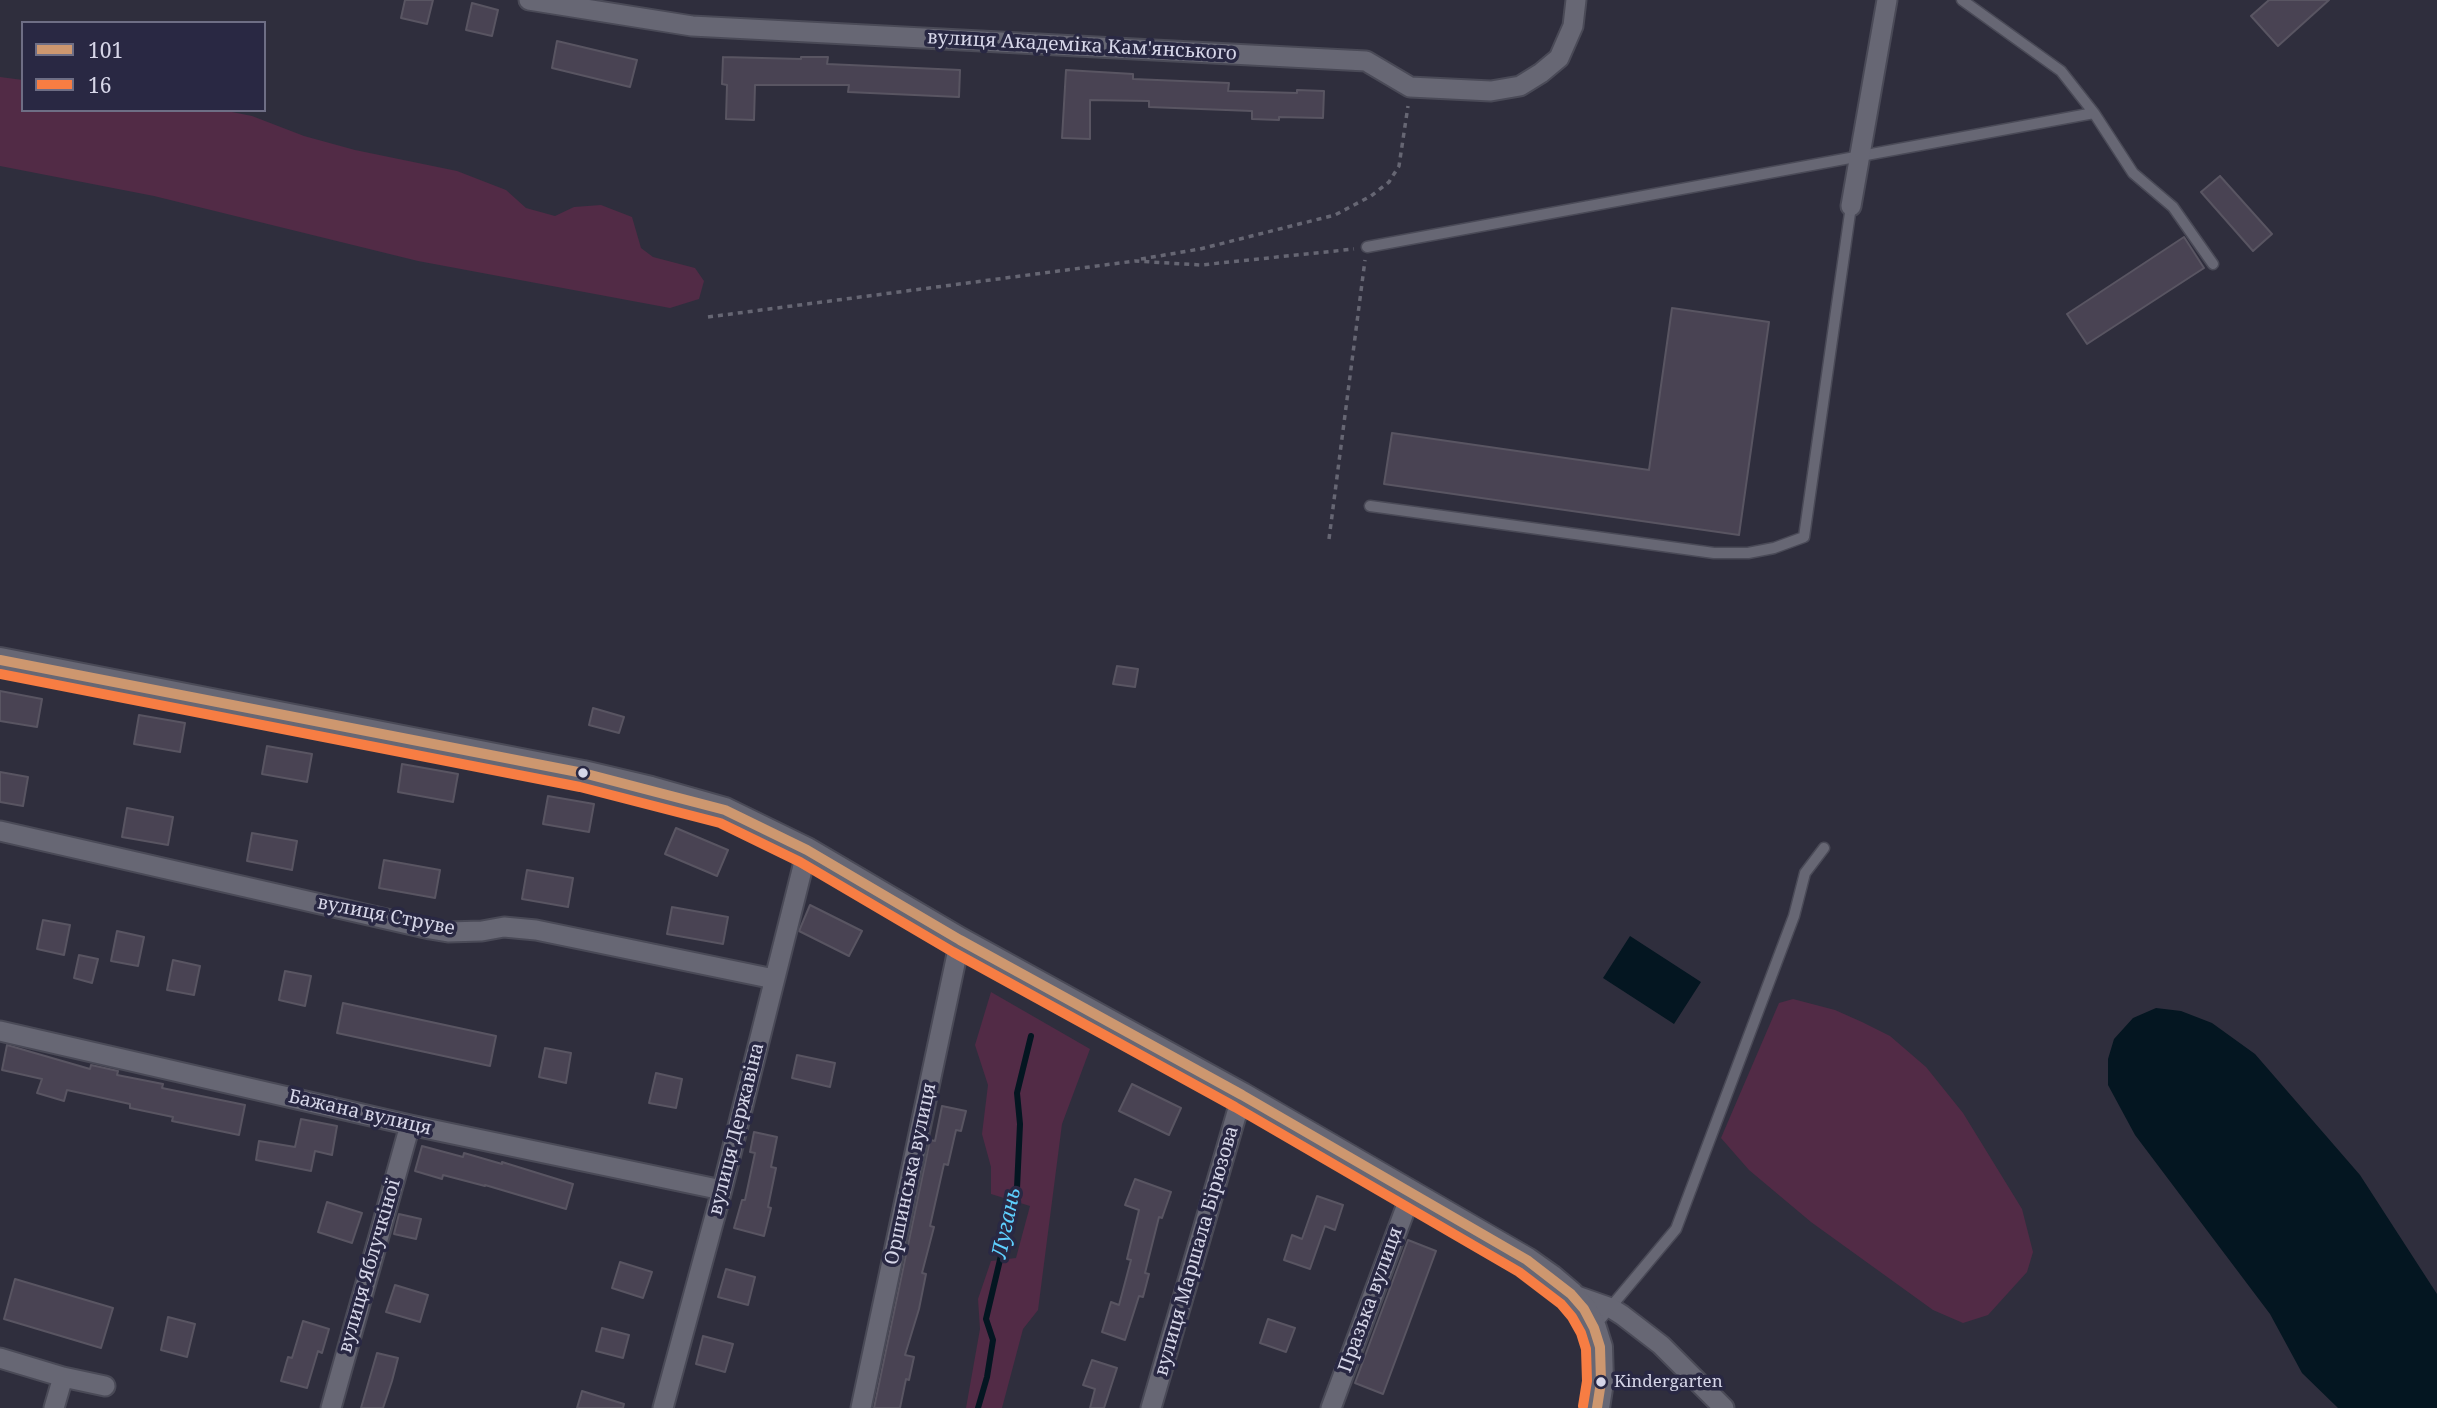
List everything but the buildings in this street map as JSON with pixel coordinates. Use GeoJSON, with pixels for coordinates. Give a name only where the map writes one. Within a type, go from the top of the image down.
{"type":"FeatureCollection","features":[{"type":"Feature","properties":{"kind":"street","name":"вулиця Академіка Кам'янського"},"geometry":{"type":"LineString","coordinates":[[529,0],[692,26],[1366,61],[1410,86],[1491,91],[1520,86],[1559,58],[1573,26],[1576,0]]}},
{"type":"Feature","properties":{"kind":"street"},"geometry":{"type":"LineString","coordinates":[[1851,206],[1887,0]]}},
{"type":"Feature","properties":{"kind":"street"},"geometry":{"type":"LineString","coordinates":[[0,660],[628,783],[725,810],[807,850],[960,940],[1412,1191],[1527,1260],[1551,1277],[1583,1310],[1600,1347],[1601,1382],[1597,1408]]}},
{"type":"Feature","properties":{"kind":"street","name":"вулиця Струве"},"geometry":{"type":"LineString","coordinates":[[0,831],[430,929],[448,932],[504,928],[536,930],[774,979]]}},
{"type":"Feature","properties":{"kind":"street","name":"вулиця Державіна"},"geometry":{"type":"LineString","coordinates":[[663,1408],[722,1190],[807,850]]}},
{"type":"Feature","properties":{"kind":"street","name":"Оршинська вулиця"},"geometry":{"type":"LineString","coordinates":[[861,1408],[960,940]]}},
{"type":"Feature","properties":{"kind":"street","name":"Бажана вулиця"},"geometry":{"type":"LineString","coordinates":[[0,1031],[410,1125],[722,1190]]}},
{"type":"Feature","properties":{"kind":"street","name":"вулиця Маршала Бірюзова"},"geometry":{"type":"LineString","coordinates":[[1151,1408],[1242,1095]]}},
{"type":"Feature","properties":{"kind":"street","name":"вулиця Яблучкіної"},"geometry":{"type":"LineString","coordinates":[[331,1408],[410,1125]]}},
{"type":"Feature","properties":{"kind":"street","name":"Празька вулиця"},"geometry":{"type":"LineString","coordinates":[[1331,1408],[1412,1191]]}},
{"type":"Feature","properties":{"kind":"street"},"geometry":{"type":"LineString","coordinates":[[1583,1310],[1611,1308],[1661,1345],[1724,1408]]}},
{"type":"Feature","properties":{"kind":"street"},"geometry":{"type":"LineString","coordinates":[[0,1358],[62,1377],[105,1386]]}},
{"type":"Feature","properties":{"kind":"street"},"geometry":{"type":"LineString","coordinates":[[54,1408],[62,1377]]}},
{"type":"Feature","properties":{"kind":"lane"},"geometry":{"type":"LineString","coordinates":[[1962,0],[2062,71],[2094,113],[2133,173],[2173,207],[2213,264]]}},
{"type":"Feature","properties":{"kind":"lane"},"geometry":{"type":"LineString","coordinates":[[1367,247],[2094,113]]}},
{"type":"Feature","properties":{"kind":"lane"},"geometry":{"type":"LineString","coordinates":[[1370,506],[1714,553],[1748,553],[1774,548],[1804,537],[1851,206]]}},
{"type":"Feature","properties":{"kind":"lane"},"geometry":{"type":"LineString","coordinates":[[1583,1310],[1611,1308],[1676,1229],[1785,942],[1805,873],[1824,848]]}},
{"type":"Feature","properties":{"kind":"path"},"geometry":{"type":"LineString","coordinates":[[708,317],[1135,261],[1200,249],[1335,215],[1371,196],[1389,182],[1399,166],[1410,86]]}},
{"type":"Feature","properties":{"kind":"path"},"geometry":{"type":"LineString","coordinates":[[1135,261],[1201,265],[1367,247],[1329,539]]}},
{"type":"Feature","properties":{"kind":"shaded area"},"geometry":{"type":"Polygon","coordinates":[[[0,77],[21,80],[21,112],[232,112],[355,150],[457,171],[506,190],[526,208],[555,216],[574,207],[601,205],[632,217],[641,248],[653,257],[695,268],[704,281],[699,299],[670,308],[418,261],[154,196],[0,166],[0,77]]]}},
{"type":"Feature","properties":{"kind":"shaded area"},"geometry":{"type":"Polygon","coordinates":[[[991,992],[1090,1049],[1062,1124],[1038,1310],[1023,1329],[1002,1408],[966,1408],[980,1329],[978,1299],[991,1261],[1016,1258],[1030,1206],[991,1194],[991,1167],[982,1134],[988,1085],[975,1045],[991,992]]]}},
{"type":"Feature","properties":{"kind":"shaded area"},"geometry":{"type":"Polygon","coordinates":[[[1793,999],[1835,1010],[1890,1036],[1926,1067],[1963,1113],[2022,1209],[2033,1252],[2027,1272],[1988,1315],[1963,1323],[1933,1310],[1811,1222],[1749,1170],[1721,1138],[1779,1003],[1793,999]]]}},
{"type":"Feature","properties":{"kind":"water"},"geometry":{"type":"Polygon","coordinates":[[[1630,936],[1701,982],[1674,1024],[1603,978],[1630,936]]]}},
{"type":"Feature","properties":{"kind":"water"},"geometry":{"type":"Polygon","coordinates":[[[2156,1008],[2181,1011],[2212,1023],[2255,1054],[2360,1175],[2437,1294],[2437,1408],[2338,1408],[2302,1373],[2270,1314],[2135,1135],[2108,1085],[2108,1059],[2114,1039],[2133,1018],[2156,1008]]]}},
{"type":"Feature","properties":{"kind":"waterway","name":"Лугань"},"geometry":{"type":"LineString","coordinates":[[978,1408],[987,1377],[993,1340],[986,1319],[1017,1188],[1020,1124],[1017,1093],[1031,1036]]}},
{"type":"Feature","properties":{"kind":"transit line","name":"101"},"geometry":{"type":"LineString","coordinates":[[0,660],[583,773],[725,810],[807,850],[960,940],[1242,1095],[1527,1260],[1571,1294],[1584,1309],[1594,1328],[1600,1347],[1601,1382],[1597,1408]]}},
{"type":"Feature","properties":{"kind":"transit line","name":"16"},"geometry":{"type":"LineString","coordinates":[[0,674],[580,787],[720,823],[800,862],[953,952],[1235,1107],[1519,1272],[1561,1304],[1581,1333],[1586,1349],[1587,1381],[1583,1406]]}},
{"type":"Feature","properties":{"kind":"place","name":"Kindergarten"},"geometry":{"type":"Point","coordinates":[1601,1382]}}]}
